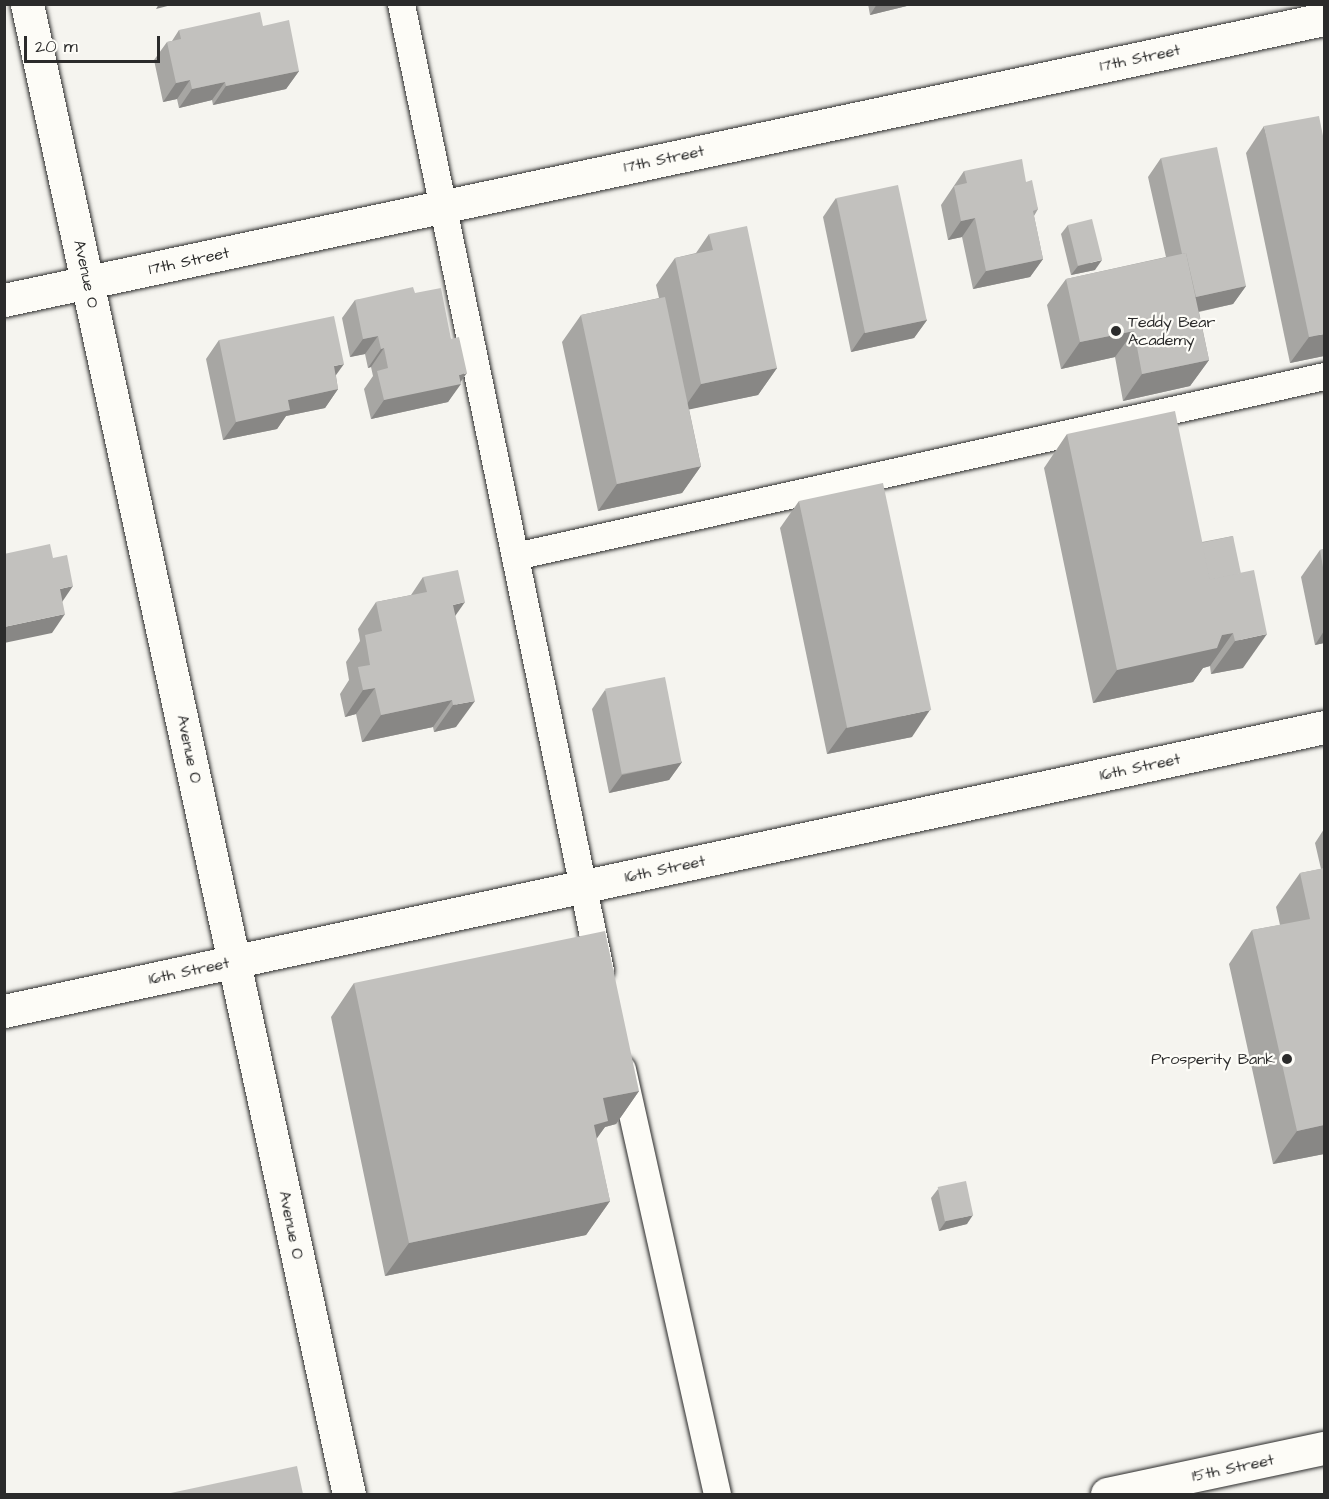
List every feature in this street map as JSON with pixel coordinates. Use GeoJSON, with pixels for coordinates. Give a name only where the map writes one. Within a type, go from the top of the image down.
{"type":"FeatureCollection","features":[{"type":"Feature","properties":{"kind":"street","name":"Avenue O"},"geometry":{"type":"LineString","coordinates":[[27,4],[349,1494]]}},
{"type":"Feature","properties":{"kind":"street","name":"17th Street"},"geometry":{"type":"LineString","coordinates":[[4,300],[1324,19]]}},
{"type":"Feature","properties":{"kind":"street","name":"16th Street"},"geometry":{"type":"LineString","coordinates":[[4,1011],[1324,727]]}},
{"type":"Feature","properties":{"kind":"street","name":"15th Street"},"geometry":{"type":"LineString","coordinates":[[1107,1494],[1324,1448]]}},
{"type":"Feature","properties":{"kind":"lane"},"geometry":{"type":"LineString","coordinates":[[401,4],[445,206],[606,996]]}},
{"type":"Feature","properties":{"kind":"lane"},"geometry":{"type":"LineString","coordinates":[[515,556],[1324,376]]}},
{"type":"Feature","properties":{"kind":"lane"},"geometry":{"type":"LineString","coordinates":[[617,1048],[717,1494]]}},
{"type":"Feature","properties":{"kind":"building"},"geometry":{"type":"Polygon","coordinates":[[[260,12],[263,26],[289,20],[299,71],[226,86],[225,82],[192,89],[190,80],[176,83],[167,42],[181,39],[179,30],[260,12]]]}},
{"type":"Feature","properties":{"kind":"building"},"geometry":{"type":"Polygon","coordinates":[[[1319,116],[1324,141],[1324,334],[1309,337],[1264,126],[1319,116]]]}},
{"type":"Feature","properties":{"kind":"building"},"geometry":{"type":"Polygon","coordinates":[[[1217,147],[1246,286],[1196,297],[1186,253],[1182,254],[1161,158],[1217,147]]]}},
{"type":"Feature","properties":{"kind":"building"},"geometry":{"type":"Polygon","coordinates":[[[1022,159],[1026,182],[1032,180],[1038,209],[1033,211],[1043,259],[986,271],[975,218],[961,221],[954,186],[967,183],[964,171],[1022,159]]]}},
{"type":"Feature","properties":{"kind":"building"},"geometry":{"type":"Polygon","coordinates":[[[898,185],[927,320],[865,333],[836,198],[898,185]]]}},
{"type":"Feature","properties":{"kind":"building"},"geometry":{"type":"Polygon","coordinates":[[[1092,219],[1102,260],[1078,266],[1068,225],[1092,219]]]}},
{"type":"Feature","properties":{"kind":"building"},"geometry":{"type":"Polygon","coordinates":[[[747,226],[777,368],[701,384],[675,258],[713,250],[709,234],[747,226]]]}},
{"type":"Feature","properties":{"kind":"building"},"geometry":{"type":"Polygon","coordinates":[[[1186,253],[1209,360],[1142,374],[1134,331],[1080,342],[1066,279],[1186,253]]]}},
{"type":"Feature","properties":{"kind":"building"},"geometry":{"type":"Polygon","coordinates":[[[413,287],[415,293],[441,288],[451,339],[459,337],[467,373],[459,375],[461,384],[384,400],[377,371],[388,368],[384,348],[381,349],[378,336],[363,339],[355,300],[413,287]]]}},
{"type":"Feature","properties":{"kind":"building"},"geometry":{"type":"Polygon","coordinates":[[[665,297],[701,466],[617,484],[581,315],[665,297]]]}},
{"type":"Feature","properties":{"kind":"building"},"geometry":{"type":"Polygon","coordinates":[[[334,316],[344,364],[334,366],[338,389],[288,400],[290,410],[236,422],[219,340],[334,316]]]}},
{"type":"Feature","properties":{"kind":"building"},"geometry":{"type":"Polygon","coordinates":[[[1175,411],[1210,579],[1254,570],[1267,634],[1235,641],[1233,633],[1222,635],[1217,648],[1117,670],[1067,434],[1175,411]]]}},
{"type":"Feature","properties":{"kind":"building"},"geometry":{"type":"Polygon","coordinates":[[[883,483],[931,710],[847,728],[799,501],[883,483]]]}},
{"type":"Feature","properties":{"kind":"building"},"geometry":{"type":"Polygon","coordinates":[[[1233,536],[1241,573],[1210,580],[1202,543],[1233,536]]]}},
{"type":"Feature","properties":{"kind":"building"},"geometry":{"type":"Polygon","coordinates":[[[50,544],[53,558],[67,555],[73,586],[60,589],[65,614],[4,627],[4,554],[50,544]]]}},
{"type":"Feature","properties":{"kind":"building"},"geometry":{"type":"Polygon","coordinates":[[[1324,549],[1324,573],[1320,550],[1324,549]]]}},
{"type":"Feature","properties":{"kind":"building"},"geometry":{"type":"Polygon","coordinates":[[[458,570],[465,602],[453,605],[475,701],[453,705],[452,700],[381,715],[375,688],[363,690],[358,667],[370,665],[365,635],[382,631],[376,602],[427,592],[423,577],[458,570]]]}},
{"type":"Feature","properties":{"kind":"building"},"geometry":{"type":"Polygon","coordinates":[[[665,677],[682,762],[622,774],[605,689],[665,677]]]}},
{"type":"Feature","properties":{"kind":"building"},"geometry":{"type":"Polygon","coordinates":[[[1324,868],[1324,1125],[1297,1131],[1252,930],[1310,919],[1300,873],[1324,868]]]}},
{"type":"Feature","properties":{"kind":"building"},"geometry":{"type":"Polygon","coordinates":[[[605,931],[639,1091],[603,1098],[608,1121],[594,1125],[610,1201],[409,1243],[354,983],[605,931]]]}},
{"type":"Feature","properties":{"kind":"building"},"geometry":{"type":"Polygon","coordinates":[[[966,1181],[973,1215],[945,1221],[938,1187],[966,1181]]]}},
{"type":"Feature","properties":{"kind":"building"},"geometry":{"type":"Polygon","coordinates":[[[297,1466],[303,1494],[166,1494],[297,1466]]]}},
{"type":"Feature","properties":{"kind":"place","name":"Teddy Bear Academy"},"geometry":{"type":"Point","coordinates":[1116,331]}},
{"type":"Feature","properties":{"kind":"place","name":"Prosperity Bank"},"geometry":{"type":"Point","coordinates":[1287,1059]}}]}
